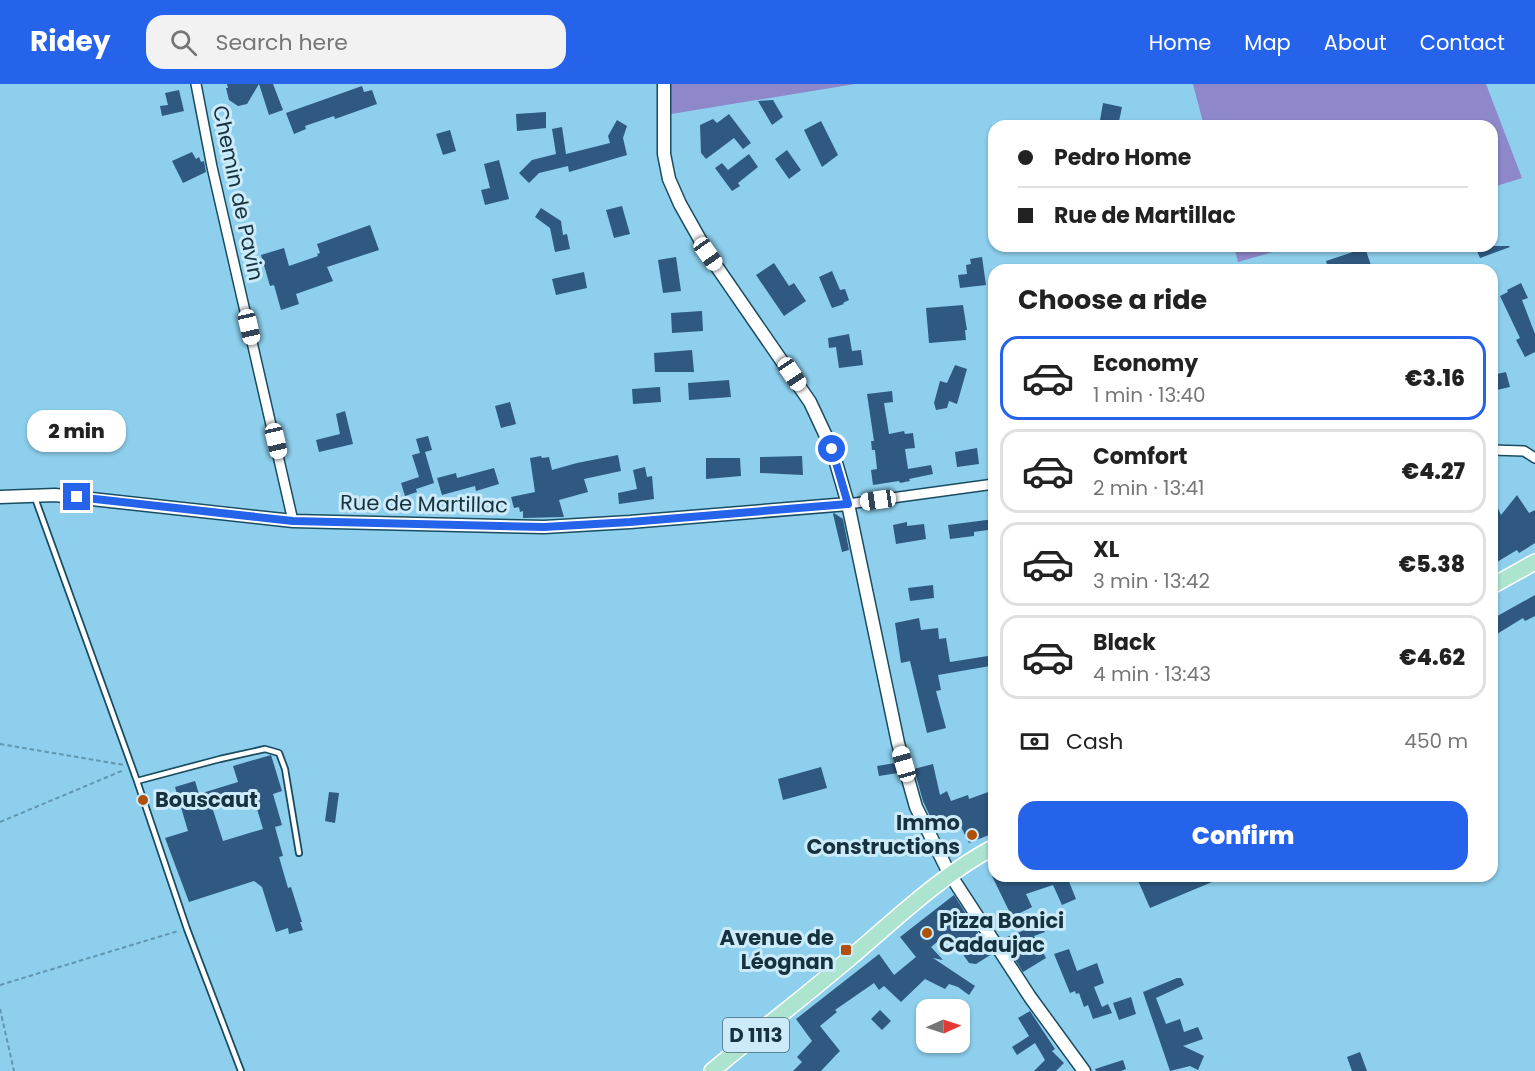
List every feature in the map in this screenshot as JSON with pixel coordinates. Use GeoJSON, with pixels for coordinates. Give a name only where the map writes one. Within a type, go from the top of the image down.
{"type":"FeatureCollection","features":[{"type":"Feature","properties":{"kind":"main road"},"geometry":{"type":"LineString","coordinates":[[1498,583],[1535,562]]}},
{"type":"Feature","properties":{"kind":"main road","name":"D 1113"},"geometry":{"type":"LineString","coordinates":[[712,1071],[853,956],[949,873],[988,850]]}},
{"type":"Feature","properties":{"kind":"street","name":"Chemin de Pavin"},"geometry":{"type":"LineString","coordinates":[[196,84],[212,167],[293,521]]}},
{"type":"Feature","properties":{"kind":"street"},"geometry":{"type":"LineString","coordinates":[[664,84],[664,154],[669,179],[680,204],[708,254],[810,402],[832,449],[848,504],[898,743],[916,807],[949,873],[1030,997],[1084,1071]]}},
{"type":"Feature","properties":{"kind":"street"},"geometry":{"type":"LineString","coordinates":[[1498,450],[1524,451],[1535,458]]}},
{"type":"Feature","properties":{"kind":"street"},"geometry":{"type":"LineString","coordinates":[[848,504],[988,485]]}},
{"type":"Feature","properties":{"kind":"street","name":"Rue de Martillac"},"geometry":{"type":"LineString","coordinates":[[0,497],[55,495],[293,521],[544,527],[848,504]]}},
{"type":"Feature","properties":{"kind":"lane"},"geometry":{"type":"LineString","coordinates":[[34,496],[137,781],[187,929],[241,1071]]}},
{"type":"Feature","properties":{"kind":"lane"},"geometry":{"type":"LineString","coordinates":[[137,781],[265,749],[279,753],[285,770],[299,853]]}},
{"type":"Feature","properties":{"kind":"path"},"geometry":{"type":"LineString","coordinates":[[0,744],[132,767]]}},
{"type":"Feature","properties":{"kind":"path"},"geometry":{"type":"LineString","coordinates":[[0,822],[132,767]]}},
{"type":"Feature","properties":{"kind":"path"},"geometry":{"type":"LineString","coordinates":[[0,985],[187,929]]}},
{"type":"Feature","properties":{"kind":"path"},"geometry":{"type":"LineString","coordinates":[[0,1009],[14,1071]]}},
{"type":"Feature","properties":{"kind":"shaded area"},"geometry":{"type":"Polygon","coordinates":[[[664,84],[855,84],[665,115],[664,84]]]}},
{"type":"Feature","properties":{"kind":"shaded area"},"geometry":{"type":"Polygon","coordinates":[[[1193,84],[1486,84],[1522,178],[1498,185],[1498,120],[1202,120],[1193,84]]]}},
{"type":"Feature","properties":{"kind":"shaded area"},"geometry":{"type":"Polygon","coordinates":[[[1236,252],[1273,252],[1238,262],[1236,252]]]}},
{"type":"Feature","properties":{"kind":"building"},"geometry":{"type":"Polygon","coordinates":[[[227,84],[259,84],[247,104],[238,106],[229,100],[227,84]]]}},
{"type":"Feature","properties":{"kind":"building"},"geometry":{"type":"Polygon","coordinates":[[[259,84],[273,84],[283,110],[269,115],[259,84]]]}},
{"type":"Feature","properties":{"kind":"building"},"geometry":{"type":"Polygon","coordinates":[[[362,86],[364,92],[372,90],[377,104],[335,119],[334,116],[305,126],[306,129],[294,134],[286,113],[362,86]]]}},
{"type":"Feature","properties":{"kind":"building"},"geometry":{"type":"Polygon","coordinates":[[[179,90],[184,111],[162,116],[160,106],[168,105],[165,93],[179,90]]]}},
{"type":"Feature","properties":{"kind":"building"},"geometry":{"type":"Polygon","coordinates":[[[773,100],[783,117],[772,125],[758,101],[773,100]]]}},
{"type":"Feature","properties":{"kind":"building"},"geometry":{"type":"Polygon","coordinates":[[[1103,103],[1122,107],[1119,120],[1100,120],[1103,103]]]}},
{"type":"Feature","properties":{"kind":"building"},"geometry":{"type":"Polygon","coordinates":[[[546,112],[546,128],[517,131],[516,114],[546,112]]]}},
{"type":"Feature","properties":{"kind":"building"},"geometry":{"type":"Polygon","coordinates":[[[729,114],[751,143],[743,149],[734,138],[706,159],[701,153],[700,125],[713,119],[717,123],[729,114]]]}},
{"type":"Feature","properties":{"kind":"building"},"geometry":{"type":"Polygon","coordinates":[[[617,120],[627,126],[623,138],[627,155],[569,172],[568,166],[539,173],[529,183],[519,173],[532,160],[556,154],[552,129],[562,127],[566,154],[610,143],[608,136],[617,120]]]}},
{"type":"Feature","properties":{"kind":"building"},"geometry":{"type":"Polygon","coordinates":[[[821,121],[838,155],[822,167],[804,130],[821,121]]]}},
{"type":"Feature","properties":{"kind":"building"},"geometry":{"type":"Polygon","coordinates":[[[450,130],[456,151],[443,155],[436,134],[450,130]]]}},
{"type":"Feature","properties":{"kind":"building"},"geometry":{"type":"Polygon","coordinates":[[[787,150],[801,170],[789,179],[775,159],[787,150]]]}},
{"type":"Feature","properties":{"kind":"building"},"geometry":{"type":"Polygon","coordinates":[[[192,152],[196,159],[199,157],[201,162],[204,161],[206,172],[183,183],[172,161],[192,152]]]}},
{"type":"Feature","properties":{"kind":"building"},"geometry":{"type":"Polygon","coordinates":[[[749,154],[758,167],[738,183],[740,186],[732,191],[715,168],[722,163],[728,170],[749,154]]]}},
{"type":"Feature","properties":{"kind":"building"},"geometry":{"type":"Polygon","coordinates":[[[499,160],[509,199],[485,205],[481,190],[490,188],[484,164],[499,160]]]}},
{"type":"Feature","properties":{"kind":"building"},"geometry":{"type":"Polygon","coordinates":[[[622,206],[630,234],[614,238],[606,210],[622,206]]]}},
{"type":"Feature","properties":{"kind":"building"},"geometry":{"type":"Polygon","coordinates":[[[541,208],[561,221],[563,235],[567,234],[570,249],[555,252],[550,228],[535,217],[541,208]]]}},
{"type":"Feature","properties":{"kind":"building"},"geometry":{"type":"Polygon","coordinates":[[[370,225],[379,250],[327,267],[333,281],[296,294],[299,304],[281,310],[274,285],[270,286],[261,255],[284,248],[289,266],[318,256],[317,254],[320,253],[317,244],[370,225]]]}},
{"type":"Feature","properties":{"kind":"building"},"geometry":{"type":"Polygon","coordinates":[[[1498,246],[1510,247],[1498,251],[1498,246]]]}},
{"type":"Feature","properties":{"kind":"building"},"geometry":{"type":"Polygon","coordinates":[[[1353,252],[1366,252],[1371,264],[1327,264],[1326,261],[1353,252]]]}},
{"type":"Feature","properties":{"kind":"building"},"geometry":{"type":"Polygon","coordinates":[[[1478,252],[1496,252],[1480,258],[1478,252]]]}},
{"type":"Feature","properties":{"kind":"building"},"geometry":{"type":"Polygon","coordinates":[[[676,257],[681,291],[663,293],[658,260],[676,257]]]}},
{"type":"Feature","properties":{"kind":"building"},"geometry":{"type":"Polygon","coordinates":[[[982,257],[986,285],[960,288],[958,275],[967,274],[966,265],[971,264],[970,259],[982,257]]]}},
{"type":"Feature","properties":{"kind":"building"},"geometry":{"type":"Polygon","coordinates":[[[774,263],[789,286],[794,283],[806,301],[784,316],[756,275],[774,263]]]}},
{"type":"Feature","properties":{"kind":"building"},"geometry":{"type":"Polygon","coordinates":[[[832,271],[840,290],[845,289],[849,300],[832,308],[819,277],[832,271]]]}},
{"type":"Feature","properties":{"kind":"building"},"geometry":{"type":"Polygon","coordinates":[[[584,272],[587,288],[556,295],[552,279],[584,272]]]}},
{"type":"Feature","properties":{"kind":"building"},"geometry":{"type":"Polygon","coordinates":[[[1521,283],[1528,298],[1522,300],[1535,334],[1535,352],[1525,357],[1516,340],[1520,338],[1500,296],[1521,283]]]}},
{"type":"Feature","properties":{"kind":"building"},"geometry":{"type":"Polygon","coordinates":[[[963,305],[967,330],[965,330],[966,340],[929,343],[926,308],[963,305]]]}},
{"type":"Feature","properties":{"kind":"building"},"geometry":{"type":"Polygon","coordinates":[[[702,311],[703,331],[672,333],[671,313],[702,311]]]}},
{"type":"Feature","properties":{"kind":"building"},"geometry":{"type":"Polygon","coordinates":[[[849,334],[852,351],[861,350],[863,365],[839,368],[836,347],[829,348],[828,338],[849,334]]]}},
{"type":"Feature","properties":{"kind":"building"},"geometry":{"type":"Polygon","coordinates":[[[692,350],[694,372],[655,372],[654,353],[692,350]]]}},
{"type":"Feature","properties":{"kind":"building"},"geometry":{"type":"Polygon","coordinates":[[[955,365],[967,369],[957,404],[949,401],[947,408],[936,410],[934,403],[940,381],[947,383],[955,365]]]}},
{"type":"Feature","properties":{"kind":"building"},"geometry":{"type":"Polygon","coordinates":[[[1506,372],[1510,387],[1498,390],[1498,374],[1506,372]]]}},
{"type":"Feature","properties":{"kind":"building"},"geometry":{"type":"Polygon","coordinates":[[[729,380],[731,397],[689,400],[688,383],[729,380]]]}},
{"type":"Feature","properties":{"kind":"building"},"geometry":{"type":"Polygon","coordinates":[[[660,387],[661,402],[633,404],[632,389],[660,387]]]}},
{"type":"Feature","properties":{"kind":"building"},"geometry":{"type":"Polygon","coordinates":[[[892,391],[893,402],[884,403],[889,434],[904,431],[905,434],[913,433],[915,448],[905,449],[908,469],[931,465],[933,474],[900,483],[899,481],[873,485],[871,470],[877,469],[875,450],[872,450],[871,441],[874,441],[867,394],[892,391]]]}},
{"type":"Feature","properties":{"kind":"building"},"geometry":{"type":"Polygon","coordinates":[[[510,402],[516,424],[501,428],[495,406],[510,402]]]}},
{"type":"Feature","properties":{"kind":"building"},"geometry":{"type":"Polygon","coordinates":[[[345,411],[353,444],[319,452],[316,440],[340,434],[336,414],[345,411]]]}},
{"type":"Feature","properties":{"kind":"building"},"geometry":{"type":"Polygon","coordinates":[[[428,436],[432,450],[425,452],[434,483],[416,489],[417,492],[405,496],[401,483],[419,477],[412,455],[420,453],[416,439],[428,436]]]}},
{"type":"Feature","properties":{"kind":"building"},"geometry":{"type":"Polygon","coordinates":[[[977,448],[979,464],[957,467],[955,452],[977,448]]]}},
{"type":"Feature","properties":{"kind":"building"},"geometry":{"type":"Polygon","coordinates":[[[618,455],[621,471],[584,479],[588,492],[559,500],[564,517],[523,518],[523,511],[520,512],[519,507],[514,508],[511,497],[535,492],[530,458],[549,457],[552,470],[618,455]]]}},
{"type":"Feature","properties":{"kind":"building"},"geometry":{"type":"Polygon","coordinates":[[[802,456],[803,475],[760,473],[760,457],[802,456]]]}},
{"type":"Feature","properties":{"kind":"building"},"geometry":{"type":"Polygon","coordinates":[[[706,458],[740,458],[741,476],[706,479],[706,458]]]}},
{"type":"Feature","properties":{"kind":"building"},"geometry":{"type":"Polygon","coordinates":[[[645,467],[647,477],[652,476],[654,499],[619,504],[618,493],[637,489],[633,470],[645,467]]]}},
{"type":"Feature","properties":{"kind":"building"},"geometry":{"type":"Polygon","coordinates":[[[494,468],[499,484],[476,491],[475,486],[442,495],[437,478],[456,473],[457,478],[494,468]]]}},
{"type":"Feature","properties":{"kind":"building"},"geometry":{"type":"Polygon","coordinates":[[[1517,495],[1529,513],[1535,510],[1535,543],[1519,553],[1517,550],[1498,561],[1498,508],[1501,515],[1517,495]]]}},
{"type":"Feature","properties":{"kind":"building"},"geometry":{"type":"Polygon","coordinates":[[[834,513],[843,519],[849,550],[842,552],[834,513]]]}},
{"type":"Feature","properties":{"kind":"building"},"geometry":{"type":"Polygon","coordinates":[[[988,520],[988,530],[974,532],[974,536],[950,539],[948,525],[988,520]]]}},
{"type":"Feature","properties":{"kind":"building"},"geometry":{"type":"Polygon","coordinates":[[[907,522],[907,526],[924,524],[926,539],[896,544],[893,525],[907,522]]]}},
{"type":"Feature","properties":{"kind":"building"},"geometry":{"type":"Polygon","coordinates":[[[933,585],[934,598],[910,601],[908,588],[933,585]]]}},
{"type":"Feature","properties":{"kind":"building"},"geometry":{"type":"Polygon","coordinates":[[[1535,595],[1535,616],[1525,621],[1523,618],[1498,633],[1498,616],[1535,595]]]}},
{"type":"Feature","properties":{"kind":"building"},"geometry":{"type":"Polygon","coordinates":[[[919,618],[921,630],[938,628],[939,639],[946,638],[950,662],[988,656],[988,666],[938,675],[941,690],[936,691],[946,728],[927,733],[910,661],[901,663],[895,623],[919,618]]]}},
{"type":"Feature","properties":{"kind":"building"},"geometry":{"type":"Polygon","coordinates":[[[271,755],[282,791],[273,794],[282,825],[275,827],[283,856],[279,857],[288,888],[291,887],[303,930],[289,934],[288,928],[276,932],[262,887],[254,881],[189,902],[165,838],[188,831],[175,787],[195,781],[199,794],[238,782],[233,766],[271,755]],[[254,799],[213,810],[223,841],[263,829],[254,799]]]}},
{"type":"Feature","properties":{"kind":"building"},"geometry":{"type":"Polygon","coordinates":[[[895,763],[898,773],[879,776],[877,766],[895,763]]]}},
{"type":"Feature","properties":{"kind":"building"},"geometry":{"type":"Polygon","coordinates":[[[933,764],[940,795],[947,791],[951,801],[968,795],[969,799],[988,792],[988,835],[969,843],[956,817],[934,825],[923,801],[914,769],[933,764]]]}},
{"type":"Feature","properties":{"kind":"building"},"geometry":{"type":"Polygon","coordinates":[[[821,767],[827,788],[783,800],[778,779],[821,767]]]}},
{"type":"Feature","properties":{"kind":"building"},"geometry":{"type":"Polygon","coordinates":[[[329,792],[339,793],[335,823],[325,821],[329,792]]]}},
{"type":"Feature","properties":{"kind":"building"},"geometry":{"type":"Polygon","coordinates":[[[995,882],[1069,882],[1076,899],[1062,905],[1053,885],[1026,894],[1032,907],[1012,917],[995,882]]]}},
{"type":"Feature","properties":{"kind":"building"},"geometry":{"type":"Polygon","coordinates":[[[1139,882],[1212,882],[1150,908],[1139,882]]]}},
{"type":"Feature","properties":{"kind":"building"},"geometry":{"type":"Polygon","coordinates":[[[954,895],[985,947],[987,946],[992,954],[976,964],[969,963],[948,933],[931,947],[943,960],[933,958],[975,986],[969,995],[958,987],[949,984],[945,989],[925,979],[901,1002],[884,986],[879,990],[874,983],[835,1010],[837,1012],[820,1026],[840,1051],[821,1071],[793,1071],[802,1062],[797,1057],[812,1041],[796,1019],[879,954],[894,975],[916,957],[900,937],[954,895]]]}},
{"type":"Feature","properties":{"kind":"building"},"geometry":{"type":"Polygon","coordinates":[[[1042,923],[1045,932],[1034,936],[1046,958],[1023,972],[1002,939],[1042,923]]]}},
{"type":"Feature","properties":{"kind":"building"},"geometry":{"type":"Polygon","coordinates":[[[1069,949],[1077,971],[1097,963],[1104,983],[1094,987],[1102,1007],[1108,1004],[1112,1013],[1093,1019],[1088,1005],[1084,1007],[1079,993],[1076,994],[1075,991],[1070,993],[1054,954],[1069,949]]]}},
{"type":"Feature","properties":{"kind":"building"},"geometry":{"type":"Polygon","coordinates":[[[1181,978],[1184,985],[1156,998],[1166,1024],[1180,1019],[1184,1032],[1198,1027],[1203,1039],[1183,1046],[1204,1056],[1198,1070],[1190,1066],[1170,1071],[1143,992],[1181,978]]]}},
{"type":"Feature","properties":{"kind":"building"},"geometry":{"type":"Polygon","coordinates":[[[1131,997],[1136,1014],[1119,1020],[1113,1003],[1131,997]]]}},
{"type":"Feature","properties":{"kind":"building"},"geometry":{"type":"Polygon","coordinates":[[[880,1010],[891,1021],[882,1030],[871,1019],[880,1010]]]}},
{"type":"Feature","properties":{"kind":"building"},"geometry":{"type":"Polygon","coordinates":[[[1030,1011],[1055,1049],[1052,1051],[1064,1063],[1056,1071],[1034,1071],[1045,1060],[1035,1043],[1017,1055],[1012,1047],[1029,1036],[1018,1018],[1030,1011]]]}},
{"type":"Feature","properties":{"kind":"building"},"geometry":{"type":"Polygon","coordinates":[[[1360,1052],[1367,1071],[1352,1071],[1347,1057],[1360,1052]]]}},
{"type":"Feature","properties":{"kind":"building"},"geometry":{"type":"Polygon","coordinates":[[[1123,1060],[1126,1069],[1121,1071],[1096,1071],[1095,1069],[1123,1060]]]}},
{"type":"Feature","properties":{"kind":"place","name":"Bouscaut"},"geometry":{"type":"Point","coordinates":[143,800]}},
{"type":"Feature","properties":{"kind":"place","name":"Immo Constructions"},"geometry":{"type":"Point","coordinates":[972,835]}},
{"type":"Feature","properties":{"kind":"place","name":"Pizza Bonici Cadaujac"},"geometry":{"type":"Point","coordinates":[927,933]}},
{"type":"Feature","properties":{"kind":"place","name":"Avenue de Léognan"},"geometry":{"type":"Point","coordinates":[846,950]}},
{"type":"Feature","properties":{"kind":"route"},"geometry":{"type":"LineString","coordinates":[[77,497],[293,521],[544,527],[630,522],[848,504],[832,449]]}}]}
